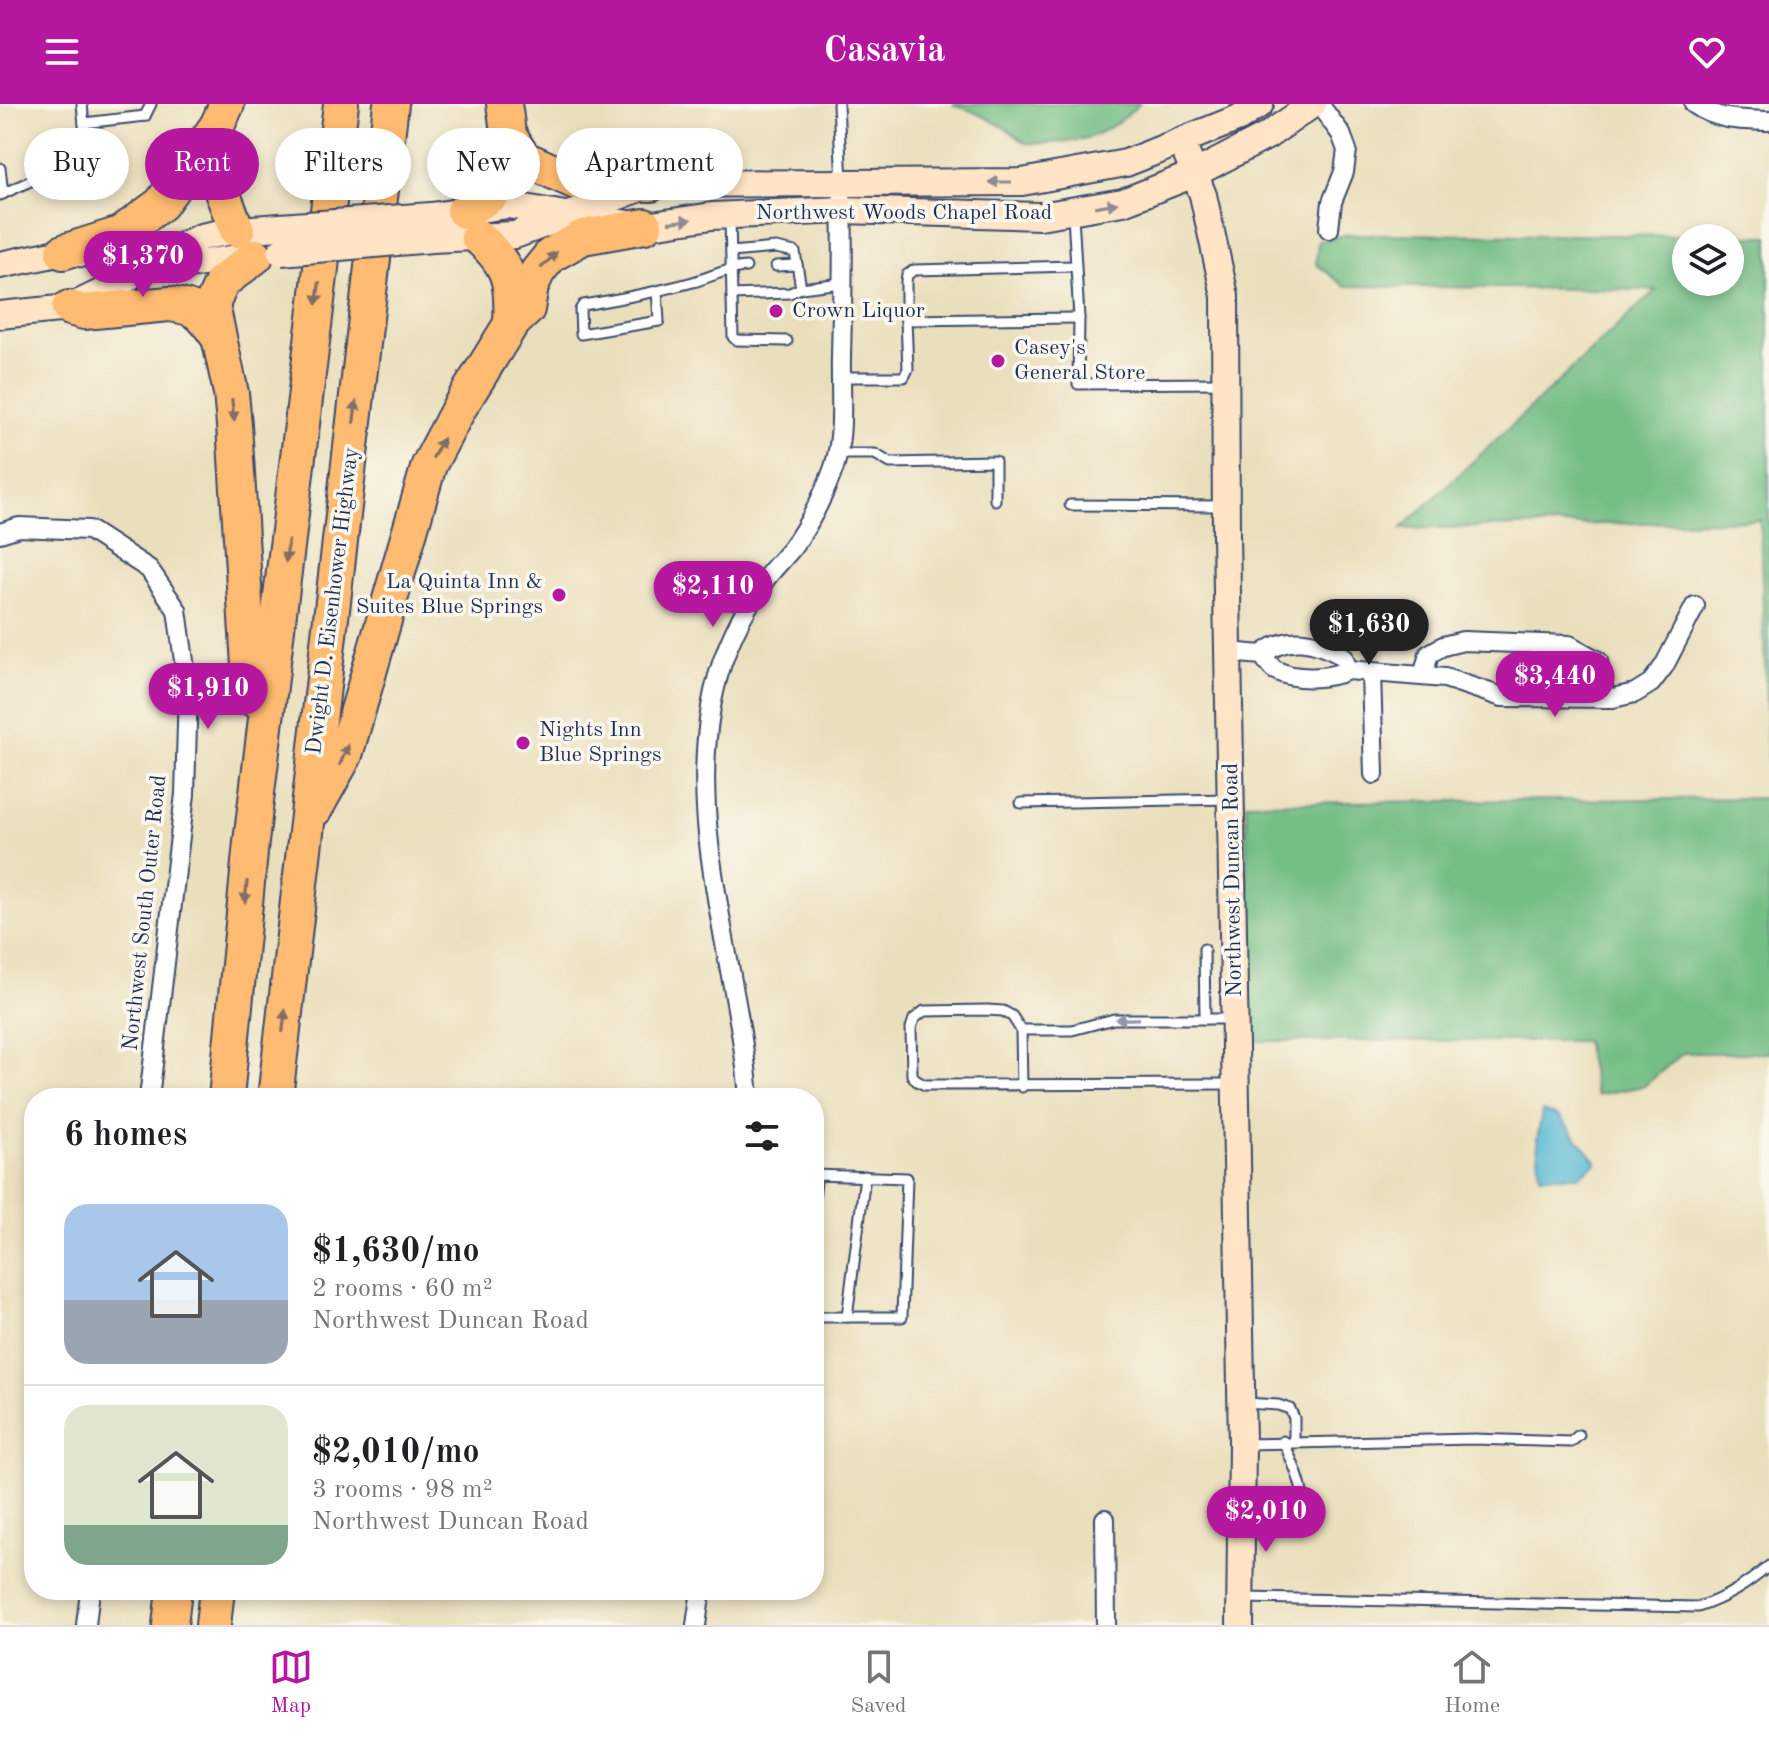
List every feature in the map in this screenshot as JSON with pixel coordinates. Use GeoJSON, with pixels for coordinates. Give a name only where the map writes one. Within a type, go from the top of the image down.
{"type":"FeatureCollection","features":[{"type":"Feature","properties":{"kind":"highway"},"geometry":{"type":"LineString","coordinates":[[227,1088],[251,842],[341,104]]}},
{"type":"Feature","properties":{"kind":"highway","name":"Dwight D. Eisenhower Highway"},"geometry":{"type":"LineString","coordinates":[[276,1088],[391,104]]}},
{"type":"Feature","properties":{"kind":"highway"},"geometry":{"type":"LineString","coordinates":[[222,115],[216,177],[264,241],[222,282],[212,305],[233,414],[251,668],[251,842]]}},
{"type":"Feature","properties":{"kind":"highway"},"geometry":{"type":"LineString","coordinates":[[63,252],[120,234],[161,204],[222,115]]}},
{"type":"Feature","properties":{"kind":"highway"},"geometry":{"type":"LineString","coordinates":[[506,120],[506,169],[496,191],[451,226],[496,252],[508,272],[512,293],[511,324]]}},
{"type":"Feature","properties":{"kind":"highway"},"geometry":{"type":"LineString","coordinates":[[506,120],[523,158],[556,173]]}},
{"type":"Feature","properties":{"kind":"highway"},"geometry":{"type":"LineString","coordinates":[[307,824],[345,755],[429,465],[459,408],[511,324],[527,309],[531,286],[551,255],[583,237],[645,226]]}},
{"type":"Feature","properties":{"kind":"highway"},"geometry":{"type":"LineString","coordinates":[[69,308],[84,312],[180,305],[202,314],[216,334]]}},
{"type":"Feature","properties":{"kind":"highway"},"geometry":{"type":"LineString","coordinates":[[170,1625],[173,1600]]}},
{"type":"Feature","properties":{"kind":"highway"},"geometry":{"type":"LineString","coordinates":[[213,1625],[216,1600]]}},
{"type":"Feature","properties":{"kind":"main road","name":"Northwest Woods Chapel Road"},"geometry":{"type":"LineString","coordinates":[[743,183],[1022,182],[1126,163],[1239,118],[1260,104]]}},
{"type":"Feature","properties":{"kind":"main road","name":"Northwest Woods Chapel Road"},"geometry":{"type":"LineString","coordinates":[[568,215],[645,226],[730,215],[843,210],[1040,216],[1123,202],[1194,174],[1267,136],[1316,104]]}},
{"type":"Feature","properties":{"kind":"main road","name":"Northwest Duncan Road"},"geometry":{"type":"LineString","coordinates":[[1182,143],[1203,195],[1225,296],[1225,506],[1242,1403],[1240,1625]]}},
{"type":"Feature","properties":{"kind":"main road","name":"Northwest Woods Chapel Road"},"geometry":{"type":"LineString","coordinates":[[0,315],[69,308],[121,283],[156,258],[201,237],[264,241],[451,226],[515,235],[608,200]]}},
{"type":"Feature","properties":{"kind":"main road","name":"Northwest Woods Chapel Road"},"geometry":{"type":"LineString","coordinates":[[0,265],[63,252],[156,258]]}},
{"type":"Feature","properties":{"kind":"street"},"geometry":{"type":"LineString","coordinates":[[1316,104],[1341,134],[1347,150],[1344,172],[1332,202],[1329,229]]}},
{"type":"Feature","properties":{"kind":"street"},"geometry":{"type":"LineString","coordinates":[[1694,104],[1707,114],[1727,120],[1769,121]]}},
{"type":"Feature","properties":{"kind":"street"},"geometry":{"type":"LineString","coordinates":[[748,1088],[743,1043],[714,882],[709,833],[706,759],[710,708],[721,663],[738,624],[759,587],[794,546],[832,474],[842,399],[842,182]]}},
{"type":"Feature","properties":{"kind":"street","name":"Northwest South Outer Road"},"geometry":{"type":"LineString","coordinates":[[0,533],[19,527],[89,530],[149,569],[177,610],[188,690],[185,794],[150,1088]]}},
{"type":"Feature","properties":{"kind":"street"},"geometry":{"type":"LineString","coordinates":[[1228,652],[1262,655],[1274,669],[1299,676],[1332,677],[1348,670],[1445,678],[1502,697],[1605,698],[1635,693],[1651,683],[1664,666],[1695,606]]}},
{"type":"Feature","properties":{"kind":"street"},"geometry":{"type":"LineString","coordinates":[[1262,655],[1274,644],[1299,641],[1320,643],[1343,656],[1348,670]]}},
{"type":"Feature","properties":{"kind":"street"},"geometry":{"type":"LineString","coordinates":[[1423,676],[1429,654],[1443,646],[1463,641],[1569,645],[1598,661],[1605,698]]}},
{"type":"Feature","properties":{"kind":"street"},"geometry":{"type":"LineString","coordinates":[[1371,672],[1374,774]]}},
{"type":"Feature","properties":{"kind":"street"},"geometry":{"type":"LineString","coordinates":[[1105,1519],[1106,1625]]}},
{"type":"Feature","properties":{"kind":"street"},"geometry":{"type":"LineString","coordinates":[[86,1625],[89,1600]]}},
{"type":"Feature","properties":{"kind":"street"},"geometry":{"type":"LineString","coordinates":[[696,1625],[700,1600]]}},
{"type":"Feature","properties":{"kind":"lane"},"geometry":{"type":"LineString","coordinates":[[0,168],[1,194],[87,155],[82,104]]}},
{"type":"Feature","properties":{"kind":"lane"},"geometry":{"type":"LineString","coordinates":[[143,104],[145,116]]}},
{"type":"Feature","properties":{"kind":"lane"},"geometry":{"type":"LineString","coordinates":[[145,116],[151,104]]}},
{"type":"Feature","properties":{"kind":"lane"},"geometry":{"type":"LineString","coordinates":[[838,104],[842,182]]}},
{"type":"Feature","properties":{"kind":"lane"},"geometry":{"type":"LineString","coordinates":[[84,123],[145,116]]}},
{"type":"Feature","properties":{"kind":"lane"},"geometry":{"type":"LineString","coordinates":[[1073,211],[1079,318],[1078,384],[1225,383]]}},
{"type":"Feature","properties":{"kind":"lane"},"geometry":{"type":"LineString","coordinates":[[730,215],[733,337],[736,340],[787,341]]}},
{"type":"Feature","properties":{"kind":"lane"},"geometry":{"type":"LineString","coordinates":[[731,252],[778,249],[795,252],[801,288]]}},
{"type":"Feature","properties":{"kind":"lane"},"geometry":{"type":"LineString","coordinates":[[776,266],[797,265]]}},
{"type":"Feature","properties":{"kind":"lane"},"geometry":{"type":"LineString","coordinates":[[841,377],[904,377],[908,369],[906,281],[907,275],[914,270],[1075,266]]}},
{"type":"Feature","properties":{"kind":"lane"},"geometry":{"type":"LineString","coordinates":[[657,291],[659,321],[581,334],[580,310],[583,305],[657,291],[708,278],[731,268],[746,267]]}},
{"type":"Feature","properties":{"kind":"lane"},"geometry":{"type":"LineString","coordinates":[[732,295],[790,293],[801,288],[841,283]]}},
{"type":"Feature","properties":{"kind":"lane"},"geometry":{"type":"LineString","coordinates":[[906,320],[1079,318]]}},
{"type":"Feature","properties":{"kind":"lane"},"geometry":{"type":"LineString","coordinates":[[836,454],[875,454],[890,463],[995,461],[995,500]]}},
{"type":"Feature","properties":{"kind":"lane"},"geometry":{"type":"LineString","coordinates":[[1070,505],[1225,506]]}},
{"type":"Feature","properties":{"kind":"lane"},"geometry":{"type":"LineString","coordinates":[[1021,803],[1231,799]]}},
{"type":"Feature","properties":{"kind":"lane"},"geometry":{"type":"LineString","coordinates":[[1204,949],[1205,1019]]}},
{"type":"Feature","properties":{"kind":"lane"},"geometry":{"type":"LineString","coordinates":[[1022,1087],[1021,1030],[1012,1016],[1003,1011],[987,1010],[924,1011],[914,1019],[911,1028],[912,1075],[917,1081],[933,1086],[1022,1087],[1237,1084]]}},
{"type":"Feature","properties":{"kind":"lane"},"geometry":{"type":"LineString","coordinates":[[1021,1030],[1072,1030],[1114,1019],[1236,1019]]}},
{"type":"Feature","properties":{"kind":"lane"},"geometry":{"type":"LineString","coordinates":[[824,1175],[907,1178],[902,1317],[824,1317]]}},
{"type":"Feature","properties":{"kind":"lane"},"geometry":{"type":"LineString","coordinates":[[847,1317],[865,1176]]}},
{"type":"Feature","properties":{"kind":"lane"},"geometry":{"type":"LineString","coordinates":[[1242,1403],[1278,1405],[1290,1409],[1294,1418],[1288,1442],[1301,1488],[1302,1509],[1300,1515],[1289,1520],[1242,1523]]}},
{"type":"Feature","properties":{"kind":"lane"},"geometry":{"type":"LineString","coordinates":[[1242,1444],[1474,1439],[1571,1442],[1579,1435]]}},
{"type":"Feature","properties":{"kind":"lane"},"geometry":{"type":"LineString","coordinates":[[1240,1597],[1698,1607],[1722,1600],[1769,1566]]}},
{"type":"Feature","properties":{"kind":"green space"},"geometry":{"type":"Polygon","coordinates":[[[952,104],[1139,104],[1113,126],[1087,138],[1025,143],[991,120],[952,104]]]}},
{"type":"Feature","properties":{"kind":"green space"},"geometry":{"type":"Polygon","coordinates":[[[1349,234],[1672,236],[1672,296],[1744,296],[1744,236],[1769,236],[1769,792],[1760,520],[1401,529],[1656,290],[1345,286],[1316,264],[1318,241],[1349,234]]]}},
{"type":"Feature","properties":{"kind":"green space"},"geometry":{"type":"Polygon","coordinates":[[[1769,798],[1769,1053],[1683,1053],[1644,1086],[1596,1095],[1585,1041],[1250,1041],[1246,803],[1769,798]]]}},
{"type":"Feature","properties":{"kind":"water"},"geometry":{"type":"Polygon","coordinates":[[[1542,1111],[1559,1116],[1597,1162],[1580,1176],[1540,1176],[1537,1141],[1542,1111]]]}},
{"type":"Feature","properties":{"kind":"place","name":"Crown Liquor"},"geometry":{"type":"Point","coordinates":[776,311]}},
{"type":"Feature","properties":{"kind":"place","name":"Casey's General Store"},"geometry":{"type":"Point","coordinates":[998,361]}},
{"type":"Feature","properties":{"kind":"place","name":"La Quinta Inn & Suites Blue Springs"},"geometry":{"type":"Point","coordinates":[559,595]}},
{"type":"Feature","properties":{"kind":"place","name":"Nights Inn Blue Springs"},"geometry":{"type":"Point","coordinates":[523,743]}}]}
